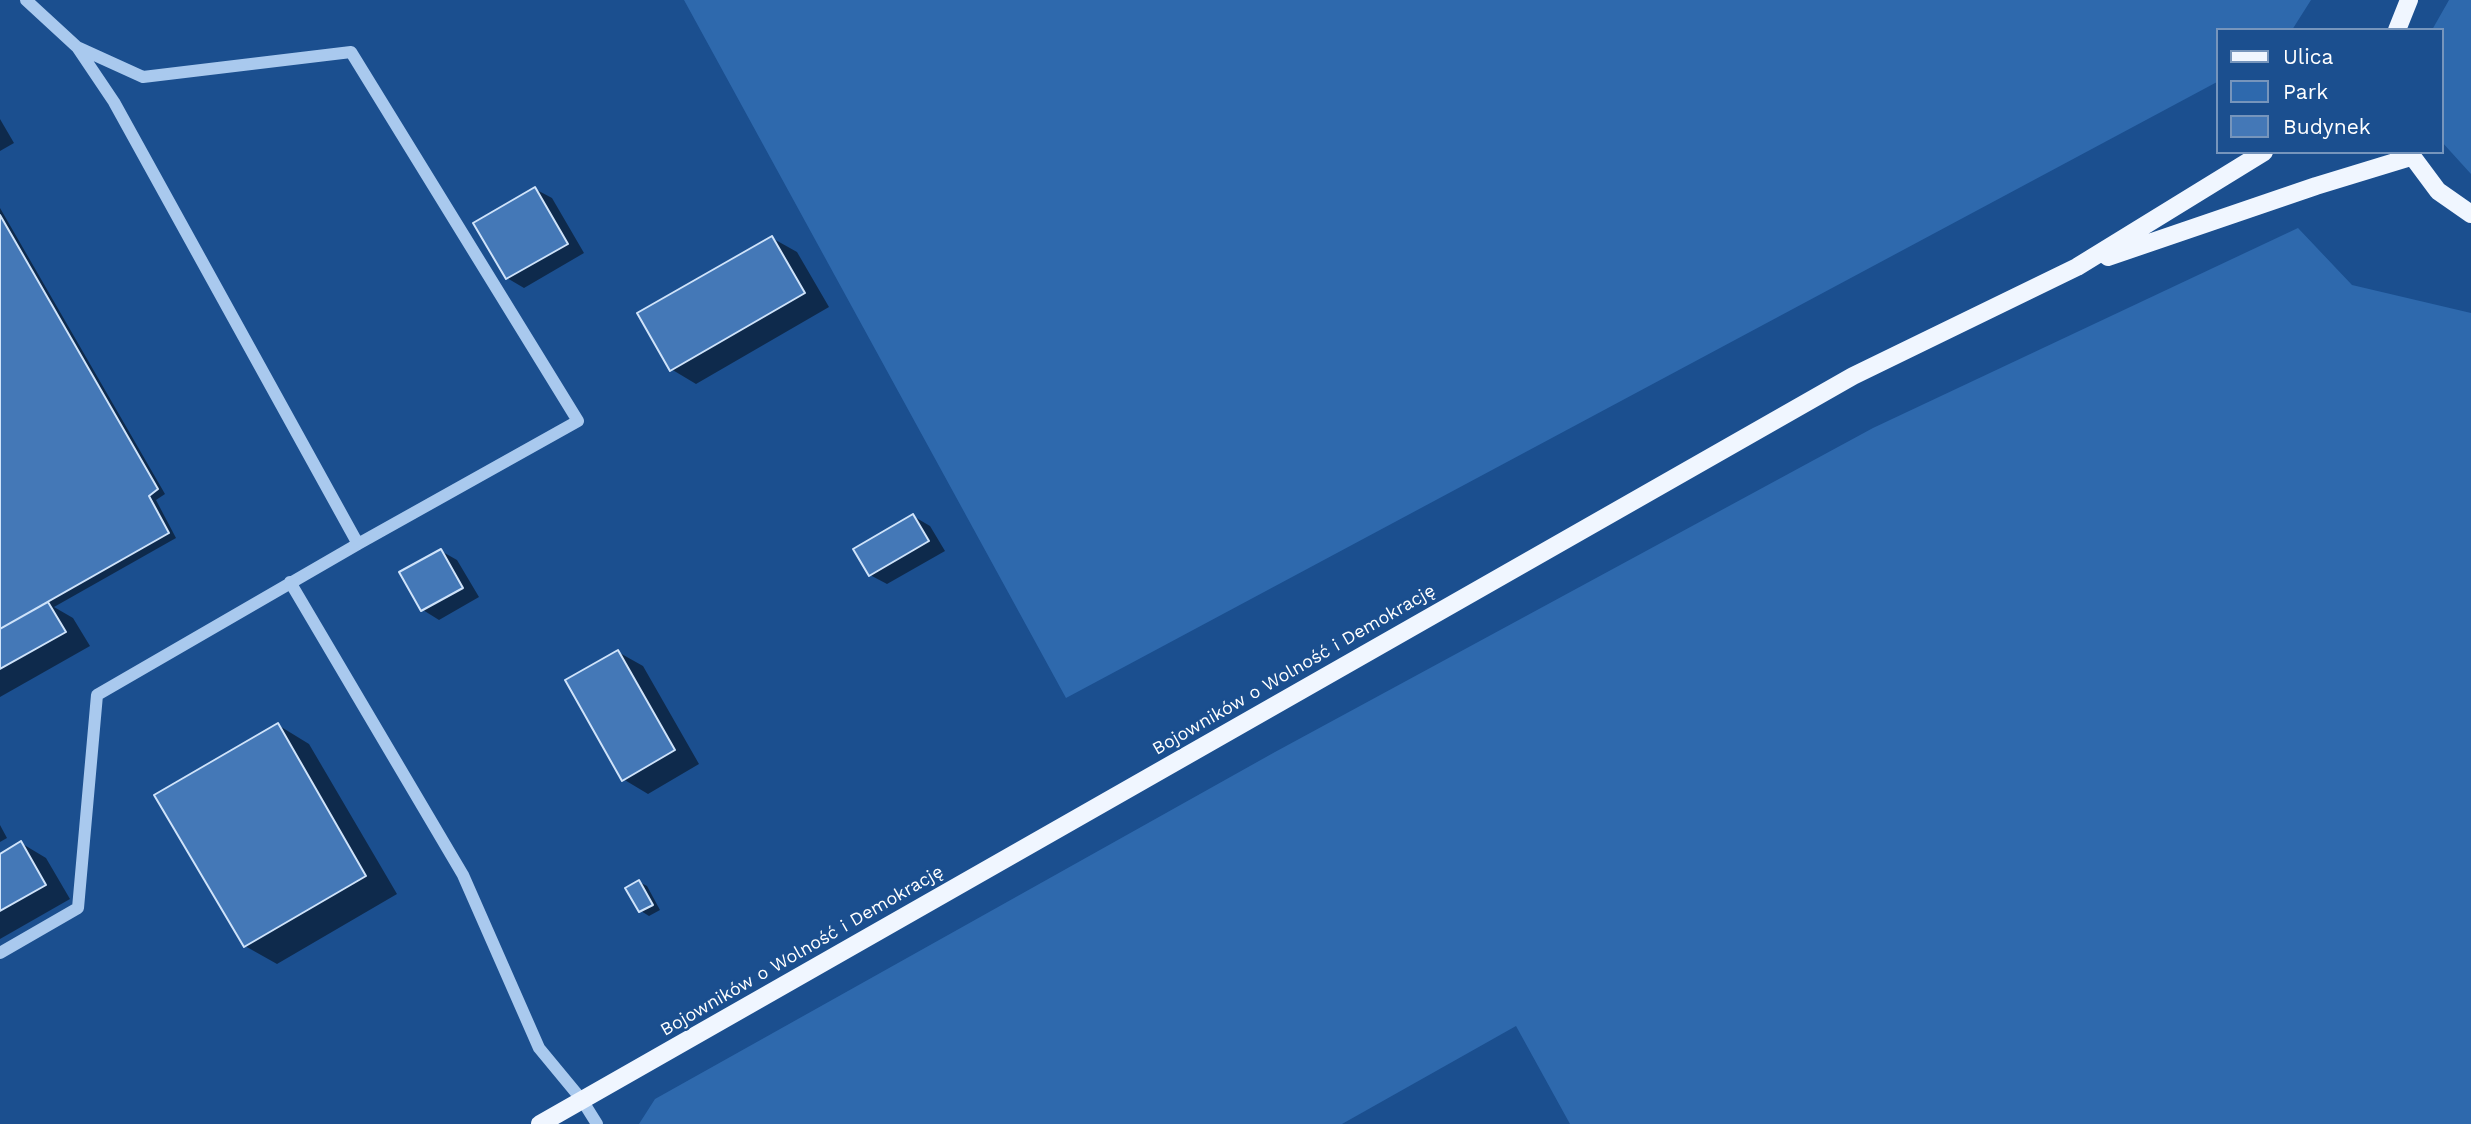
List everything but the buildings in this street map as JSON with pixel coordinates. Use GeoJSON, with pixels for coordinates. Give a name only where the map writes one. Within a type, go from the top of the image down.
{"type":"FeatureCollection","features":[{"type":"Feature","properties":{"kind":"main road"},"geometry":{"type":"LineString","coordinates":[[2398,28],[2409,0]]}},
{"type":"Feature","properties":{"kind":"main road","name":"Bojowników o Wolność i Demokrację"},"geometry":{"type":"LineString","coordinates":[[540,1124],[1853,376],[2077,267],[2261,154]]}},
{"type":"Feature","properties":{"kind":"main road"},"geometry":{"type":"LineString","coordinates":[[2410,155],[2438,191],[2471,214]]}},
{"type":"Feature","properties":{"kind":"main road","name":"Bojowników o Wolność i Demokrację"},"geometry":{"type":"LineString","coordinates":[[2077,267],[2410,155]]}},
{"type":"Feature","properties":{"kind":"lane"},"geometry":{"type":"LineString","coordinates":[[26,0],[77,47],[114,102],[358,544]]}},
{"type":"Feature","properties":{"kind":"lane"},"geometry":{"type":"LineString","coordinates":[[0,953],[78,908],[97,695],[290,582],[578,421],[351,52],[143,77],[77,47]]}},
{"type":"Feature","properties":{"kind":"lane"},"geometry":{"type":"LineString","coordinates":[[290,582],[463,875],[539,1048],[582,1100],[597,1124]]}},
{"type":"Feature","properties":{"kind":"green space"},"geometry":{"type":"Polygon","coordinates":[[[684,0],[2311,0],[2293,28],[2216,28],[2216,83],[1066,698],[684,0]]]}},
{"type":"Feature","properties":{"kind":"green space"},"geometry":{"type":"Polygon","coordinates":[[[2449,0],[2471,0],[2471,174],[2443,143],[2443,28],[2433,28],[2449,0]]]}},
{"type":"Feature","properties":{"kind":"green space"},"geometry":{"type":"Polygon","coordinates":[[[2298,228],[2352,285],[2471,313],[2471,1124],[1570,1124],[1516,1026],[1342,1124],[639,1124],[655,1099],[1275,752],[1873,428],[2298,228]]]}}]}
